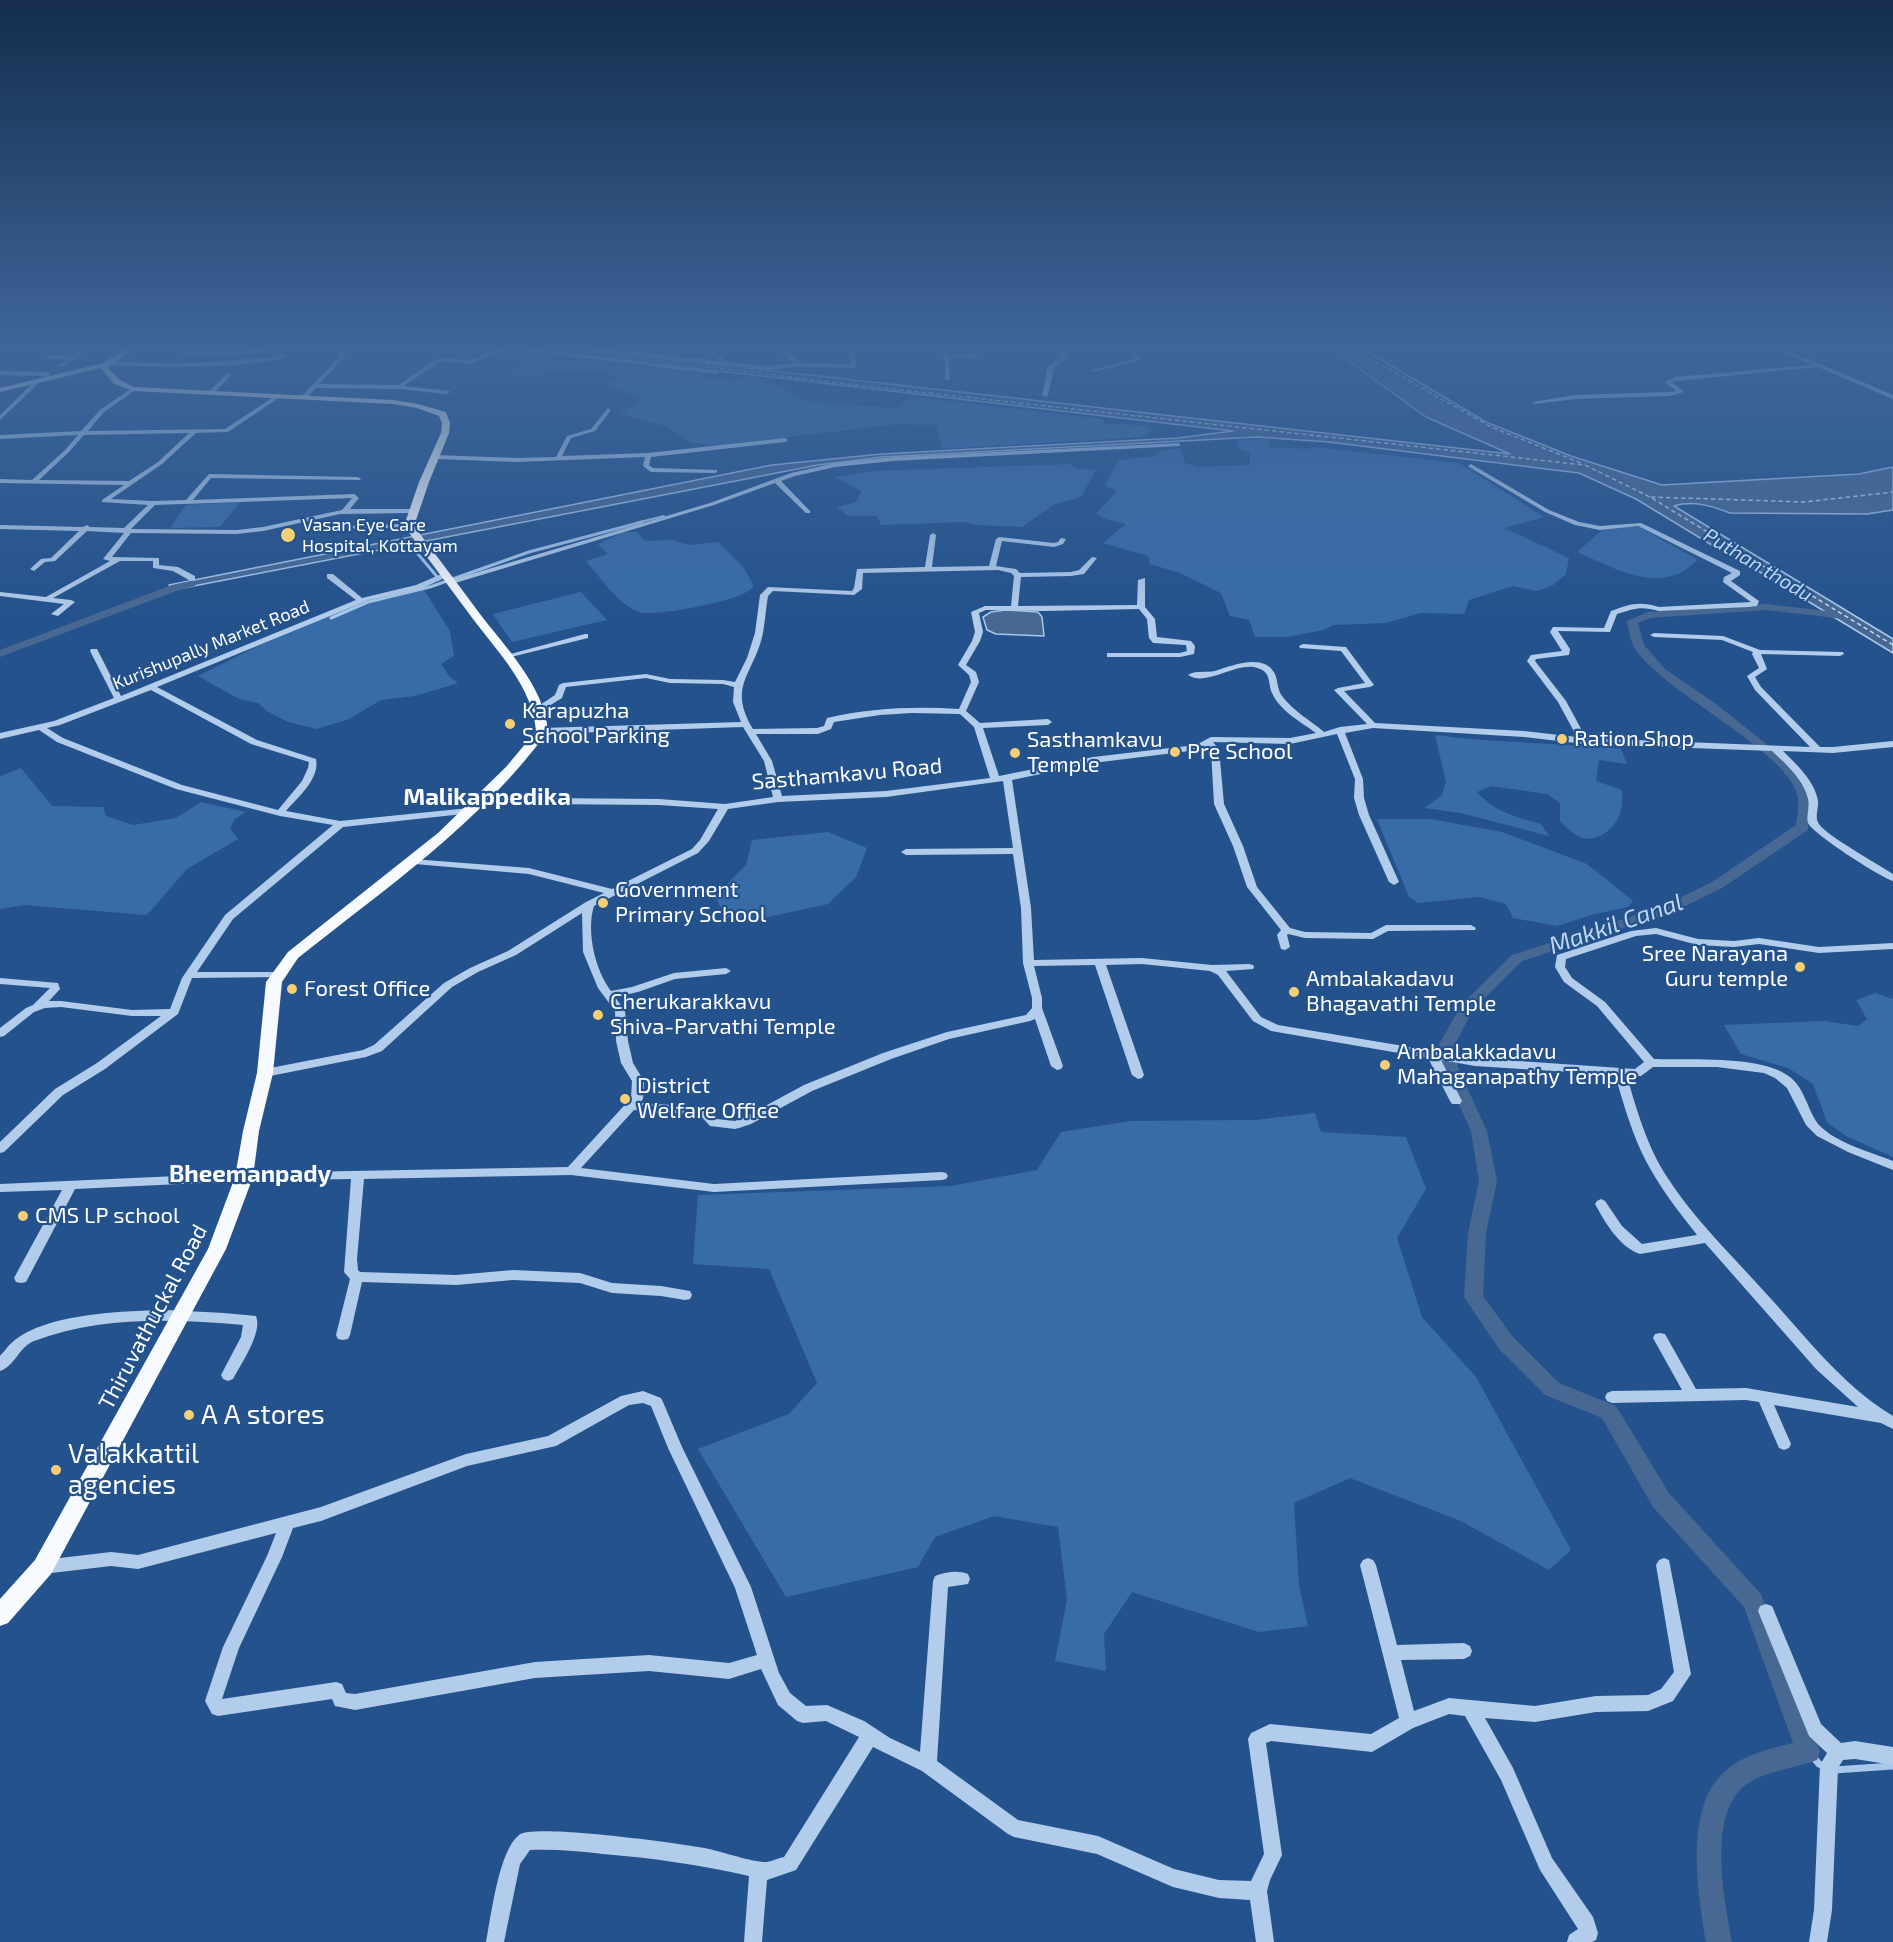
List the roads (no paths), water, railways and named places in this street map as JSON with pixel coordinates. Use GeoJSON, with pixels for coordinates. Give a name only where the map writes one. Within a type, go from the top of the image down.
{"type":"FeatureCollection","features":[{"type":"Feature","properties":{"kind":"main road"},"geometry":{"type":"LineString","coordinates":[[277,975],[293,955],[415,861],[486,796],[542,731],[538,709],[507,656],[412,530],[413,511],[444,435]]}},
{"type":"Feature","properties":{"kind":"main road","name":"Thiruvathuckal Road"},"geometry":{"type":"LineString","coordinates":[[0,1615],[43,1567],[217,1249],[244,1178],[251,1131],[265,1073],[274,982],[277,975]]}},
{"type":"Feature","properties":{"kind":"street"},"geometry":{"type":"LineString","coordinates":[[0,437],[48,435]]}},
{"type":"Feature","properties":{"kind":"street"},"geometry":{"type":"LineString","coordinates":[[34,481],[67,451],[80,435]]}},
{"type":"Feature","properties":{"kind":"street"},"geometry":{"type":"LineString","coordinates":[[191,435],[160,464],[104,501],[153,503],[354,496],[356,498],[344,512]]}},
{"type":"Feature","properties":{"kind":"street"},"geometry":{"type":"LineString","coordinates":[[558,458],[569,437],[577,435]]}},
{"type":"Feature","properties":{"kind":"street"},"geometry":{"type":"LineString","coordinates":[[435,457],[517,460],[648,455],[785,440]]}},
{"type":"Feature","properties":{"kind":"street"},"geometry":{"type":"LineString","coordinates":[[624,455],[627,444]]}},
{"type":"Feature","properties":{"kind":"street","name":"Kurishupally Market Road"},"geometry":{"type":"LineString","coordinates":[[0,736],[57,723],[151,687],[360,600],[450,579],[712,504],[810,470],[867,461],[1178,445]]}},
{"type":"Feature","properties":{"kind":"street"},"geometry":{"type":"LineString","coordinates":[[648,455],[646,463],[651,470],[715,471]]}},
{"type":"Feature","properties":{"kind":"street"},"geometry":{"type":"LineString","coordinates":[[1471,466],[1547,511],[1577,524],[1600,528],[1632,523],[1644,525],[1698,555],[1737,573],[1727,579],[1727,582],[1755,601],[1754,604],[1748,605],[1692,608],[1659,609],[1645,605],[1633,606],[1614,613],[1607,630],[1556,629],[1554,632],[1566,653],[1534,657],[1531,661],[1562,701],[1584,741]]}},
{"type":"Feature","properties":{"kind":"street"},"geometry":{"type":"LineString","coordinates":[[188,502],[209,476],[358,479]]}},
{"type":"Feature","properties":{"kind":"street"},"geometry":{"type":"LineString","coordinates":[[776,480],[808,512]]}},
{"type":"Feature","properties":{"kind":"street"},"geometry":{"type":"LineString","coordinates":[[0,481],[132,483]]}},
{"type":"Feature","properties":{"kind":"street"},"geometry":{"type":"LineString","coordinates":[[153,503],[107,557],[157,559],[154,566],[157,568]]}},
{"type":"Feature","properties":{"kind":"street"},"geometry":{"type":"LineString","coordinates":[[0,527],[256,530],[344,512],[413,511]]}},
{"type":"Feature","properties":{"kind":"street"},"geometry":{"type":"LineString","coordinates":[[34,569],[44,560],[53,560],[87,527]]}},
{"type":"Feature","properties":{"kind":"street"},"geometry":{"type":"LineString","coordinates":[[355,527],[412,530]]}},
{"type":"Feature","properties":{"kind":"street"},"geometry":{"type":"LineString","coordinates":[[928,569],[933,535]]}},
{"type":"Feature","properties":{"kind":"street"},"geometry":{"type":"LineString","coordinates":[[992,568],[999,539],[1054,545],[1061,543],[1063,539]]}},
{"type":"Feature","properties":{"kind":"street"},"geometry":{"type":"LineString","coordinates":[[778,799],[768,761],[736,702],[738,685],[751,658],[759,633],[764,595],[771,589],[854,593],[858,590],[860,571],[992,568],[1013,571],[1018,575],[1071,574],[1081,572],[1094,558]]}},
{"type":"Feature","properties":{"kind":"street"},"geometry":{"type":"LineString","coordinates":[[47,600],[66,586],[102,570],[118,559]]}},
{"type":"Feature","properties":{"kind":"street"},"geometry":{"type":"LineString","coordinates":[[150,576],[157,568]]}},
{"type":"Feature","properties":{"kind":"street"},"geometry":{"type":"LineString","coordinates":[[157,568],[175,569],[192,578]]}},
{"type":"Feature","properties":{"kind":"street"},"geometry":{"type":"LineString","coordinates":[[1014,608],[1018,575]]}},
{"type":"Feature","properties":{"kind":"street"},"geometry":{"type":"LineString","coordinates":[[330,576],[360,600]]}},
{"type":"Feature","properties":{"kind":"street"},"geometry":{"type":"LineString","coordinates":[[1110,655],[1191,652],[1188,642],[1156,641],[1153,638],[1151,619],[1141,607],[1142,580]]}},
{"type":"Feature","properties":{"kind":"street"},"geometry":{"type":"LineString","coordinates":[[0,594],[71,602],[55,614]]}},
{"type":"Feature","properties":{"kind":"street"},"geometry":{"type":"LineString","coordinates":[[962,712],[975,682],[973,674],[962,665],[976,641],[978,632],[975,612],[985,608],[1141,607]]}},
{"type":"Feature","properties":{"kind":"street"},"geometry":{"type":"LineString","coordinates":[[1654,635],[1722,638],[1759,652],[1840,654]]}},
{"type":"Feature","properties":{"kind":"street"},"geometry":{"type":"LineString","coordinates":[[507,656],[585,636]]}},
{"type":"Feature","properties":{"kind":"street"},"geometry":{"type":"LineString","coordinates":[[1303,646],[1338,647],[1347,652],[1370,685],[1338,690],[1373,725]]}},
{"type":"Feature","properties":{"kind":"street"},"geometry":{"type":"LineString","coordinates":[[94,651],[119,699]]}},
{"type":"Feature","properties":{"kind":"street"},"geometry":{"type":"LineString","coordinates":[[1759,652],[1756,654],[1763,669],[1751,676],[1758,688],[1817,749]]}},
{"type":"Feature","properties":{"kind":"street"},"geometry":{"type":"LineString","coordinates":[[1192,675],[1215,673],[1241,665],[1264,667],[1275,682],[1275,691],[1321,733]]}},
{"type":"Feature","properties":{"kind":"street"},"geometry":{"type":"LineString","coordinates":[[538,709],[559,696],[563,685],[646,676],[670,681],[723,682],[738,685]]}},
{"type":"Feature","properties":{"kind":"street"},"geometry":{"type":"LineString","coordinates":[[151,687],[238,735],[313,761],[314,770],[306,784],[292,796],[280,813]]}},
{"type":"Feature","properties":{"kind":"street"},"geometry":{"type":"LineString","coordinates":[[752,732],[818,731],[828,727],[830,720],[894,711],[929,709],[962,712],[978,726],[994,778]]}},
{"type":"Feature","properties":{"kind":"street"},"geometry":{"type":"LineString","coordinates":[[978,726],[1048,722]]}},
{"type":"Feature","properties":{"kind":"street"},"geometry":{"type":"LineString","coordinates":[[542,731],[746,724]]}},
{"type":"Feature","properties":{"kind":"street","name":"Sasthamkavu Road"},"geometry":{"type":"LineString","coordinates":[[486,796],[539,801],[659,802],[725,807],[778,799],[886,794],[1006,778],[1065,764],[1198,747],[1208,742],[1230,739],[1285,741],[1373,725],[1524,734],[1584,741],[1756,748],[1817,749],[1893,744]]}},
{"type":"Feature","properties":{"kind":"street"},"geometry":{"type":"LineString","coordinates":[[39,726],[60,740],[179,787],[280,813],[340,824],[469,811]]}},
{"type":"Feature","properties":{"kind":"street"},"geometry":{"type":"LineString","coordinates":[[1340,730],[1359,779],[1359,798],[1364,815],[1394,882]]}},
{"type":"Feature","properties":{"kind":"street"},"geometry":{"type":"LineString","coordinates":[[1208,742],[1215,749],[1219,804],[1238,846],[1252,887],[1286,930],[1305,935],[1373,936],[1386,928],[1471,928]]}},
{"type":"Feature","properties":{"kind":"street"},"geometry":{"type":"LineString","coordinates":[[1772,748],[1803,780],[1813,800],[1813,824],[1820,832],[1838,841],[1865,862],[1893,878]]}},
{"type":"Feature","properties":{"kind":"street"},"geometry":{"type":"LineString","coordinates":[[1006,778],[1026,908],[1028,963],[1037,1008],[1057,1066]]}},
{"type":"Feature","properties":{"kind":"street"},"geometry":{"type":"LineString","coordinates":[[265,1073],[366,1053],[378,1048],[448,985],[512,953],[611,892],[695,851],[704,844],[715,817],[725,807]]}},
{"type":"Feature","properties":{"kind":"street"},"geometry":{"type":"LineString","coordinates":[[0,1149],[59,1092],[101,1066],[174,1011],[189,975],[229,917],[340,824]]}},
{"type":"Feature","properties":{"kind":"street"},"geometry":{"type":"LineString","coordinates":[[906,852],[1017,851]]}},
{"type":"Feature","properties":{"kind":"street"},"geometry":{"type":"LineString","coordinates":[[415,861],[529,871],[611,892]]}},
{"type":"Feature","properties":{"kind":"street"},"geometry":{"type":"LineString","coordinates":[[571,1172],[637,1099],[638,1081],[627,1063],[622,1041],[620,1011],[603,988],[588,952],[586,916],[590,904]]}},
{"type":"Feature","properties":{"kind":"street"},"geometry":{"type":"LineString","coordinates":[[1285,948],[1282,935],[1286,930]]}},
{"type":"Feature","properties":{"kind":"street"},"geometry":{"type":"LineString","coordinates":[[1652,1064],[1601,1005],[1568,980],[1560,967],[1561,957],[1635,933],[1656,931],[1698,942],[1734,944],[1759,941],[1819,950],[1893,946]]}},
{"type":"Feature","properties":{"kind":"street"},"geometry":{"type":"LineString","coordinates":[[1099,961],[1137,1075]]}},
{"type":"Feature","properties":{"kind":"street"},"geometry":{"type":"LineString","coordinates":[[1028,963],[1142,961],[1212,968],[1249,967]]}},
{"type":"Feature","properties":{"kind":"street"},"geometry":{"type":"LineString","coordinates":[[1212,968],[1222,973],[1257,1019],[1275,1028],[1434,1057],[1475,1062],[1620,1073],[1637,1073],[1652,1064],[1733,1065],[1779,1075],[1788,1081],[1815,1129],[1836,1141],[1893,1166]]}},
{"type":"Feature","properties":{"kind":"street"},"geometry":{"type":"LineString","coordinates":[[610,995],[634,990],[674,976],[726,971]]}},
{"type":"Feature","properties":{"kind":"street"},"geometry":{"type":"LineString","coordinates":[[189,975],[277,975]]}},
{"type":"Feature","properties":{"kind":"street"},"geometry":{"type":"LineString","coordinates":[[0,981],[54,985],[55,988],[37,1007]]}},
{"type":"Feature","properties":{"kind":"street"},"geometry":{"type":"LineString","coordinates":[[0,1033],[37,1007],[61,1004],[132,1013],[174,1011]]}},
{"type":"Feature","properties":{"kind":"street"},"geometry":{"type":"LineString","coordinates":[[633,1106],[703,1111],[714,1123],[723,1126],[735,1125],[747,1121],[808,1088],[887,1056],[982,1027],[1030,1018],[1037,1008]]}},
{"type":"Feature","properties":{"kind":"street"},"geometry":{"type":"LineString","coordinates":[[1434,1057],[1456,1101]]}},
{"type":"Feature","properties":{"kind":"street"},"geometry":{"type":"LineString","coordinates":[[1620,1073],[1636,1126],[1653,1163],[1673,1196],[1820,1363],[1857,1397],[1889,1421]]}},
{"type":"Feature","properties":{"kind":"street"},"geometry":{"type":"LineString","coordinates":[[0,1188],[244,1178],[571,1172],[714,1188],[942,1176]]}},
{"type":"Feature","properties":{"kind":"street"},"geometry":{"type":"LineString","coordinates":[[358,1175],[351,1259],[351,1272],[357,1277],[456,1280],[513,1275],[580,1278],[612,1288],[685,1295]]}},
{"type":"Feature","properties":{"kind":"street"},"geometry":{"type":"LineString","coordinates":[[21,1278],[71,1185]]}},
{"type":"Feature","properties":{"kind":"street"},"geometry":{"type":"LineString","coordinates":[[1601,1204],[1609,1220],[1640,1249],[1708,1238]]}},
{"type":"Feature","properties":{"kind":"street"},"geometry":{"type":"LineString","coordinates":[[343,1335],[357,1277]]}},
{"type":"Feature","properties":{"kind":"street"},"geometry":{"type":"LineString","coordinates":[[0,1365],[23,1340],[64,1326],[117,1318],[181,1317],[251,1320],[248,1337],[228,1374]]}},
{"type":"Feature","properties":{"kind":"street"},"geometry":{"type":"LineString","coordinates":[[1660,1338],[1692,1395]]}},
{"type":"Feature","properties":{"kind":"street"},"geometry":{"type":"LineString","coordinates":[[1612,1396],[1763,1396],[1889,1421]]}},
{"type":"Feature","properties":{"kind":"street"},"geometry":{"type":"LineString","coordinates":[[1763,1396],[1784,1444]]}},
{"type":"Feature","properties":{"kind":"street"},"geometry":{"type":"LineString","coordinates":[[43,1567],[111,1559],[138,1562],[321,1514],[465,1460],[551,1442],[626,1400],[643,1397],[656,1402],[675,1448],[743,1587],[765,1660],[784,1699],[803,1715],[827,1713],[928,1764],[1014,1828],[1098,1845],[1173,1878],[1219,1888],[1258,1891]]}},
{"type":"Feature","properties":{"kind":"street"},"geometry":{"type":"LineString","coordinates":[[287,1523],[274,1557],[231,1647],[213,1701],[218,1708],[336,1690],[341,1700],[356,1702],[535,1670],[649,1663],[729,1671],[765,1660]]}},
{"type":"Feature","properties":{"kind":"street"},"geometry":{"type":"LineString","coordinates":[[1368,1565],[1408,1722]]}},
{"type":"Feature","properties":{"kind":"street"},"geometry":{"type":"LineString","coordinates":[[1264,1942],[1258,1891],[1261,1878],[1273,1855],[1257,1739],[1270,1732],[1372,1743],[1408,1722],[1449,1706],[1534,1714],[1596,1704],[1648,1703],[1667,1695],[1683,1674],[1664,1565]]}},
{"type":"Feature","properties":{"kind":"street"},"geometry":{"type":"LineString","coordinates":[[928,1764],[941,1581],[962,1579]]}},
{"type":"Feature","properties":{"kind":"street"},"geometry":{"type":"LineString","coordinates":[[1766,1611],[1815,1730],[1833,1758],[1826,1793],[1823,1910],[1818,1942]]}},
{"type":"Feature","properties":{"kind":"street"},"geometry":{"type":"LineString","coordinates":[[1390,1653],[1464,1651]]}},
{"type":"Feature","properties":{"kind":"street"},"geometry":{"type":"LineString","coordinates":[[1470,1708],[1507,1774],[1546,1864],[1586,1924],[1589,1933],[1576,1942]]}},
{"type":"Feature","properties":{"kind":"street"},"geometry":{"type":"LineString","coordinates":[[495,1942],[512,1860],[525,1840],[631,1847],[708,1858],[766,1871],[790,1864],[870,1735]]}},
{"type":"Feature","properties":{"kind":"street"},"geometry":{"type":"LineString","coordinates":[[1833,1758],[1855,1750],[1893,1756]]}},
{"type":"Feature","properties":{"kind":"street"},"geometry":{"type":"LineString","coordinates":[[753,1942],[759,1869]]}},
{"type":"Feature","properties":{"kind":"water","name":"Puthan thodu"},"geometry":{"type":"Polygon","coordinates":[[[1205,435],[1338,435],[1510,454],[1466,435],[1518,435],[1571,456],[1662,485],[1859,474],[1893,467],[1893,510],[1867,514],[1730,513],[1695,504],[1674,506],[1893,639],[1893,653],[1750,566],[1744,559],[1720,550],[1636,499],[1579,473],[1329,442],[1257,437],[882,457],[818,465],[173,590],[169,585],[772,465],[882,454],[1205,435]]]}},
{"type":"Feature","properties":{"kind":"water"},"geometry":{"type":"Polygon","coordinates":[[[1006,610],[1038,612],[1042,617],[1044,636],[996,634],[987,630],[983,617],[991,612],[1006,610]]]}},
{"type":"Feature","properties":{"kind":"waterway"},"geometry":{"type":"LineString","coordinates":[[636,523],[664,516]]}},
{"type":"Feature","properties":{"kind":"waterway"},"geometry":{"type":"LineString","coordinates":[[331,618],[368,602],[430,587],[529,552],[642,522]]}},
{"type":"Feature","properties":{"kind":"waterway"},"geometry":{"type":"LineString","coordinates":[[407,541],[439,579]]}},
{"type":"Feature","properties":{"kind":"waterway"},"geometry":{"type":"LineString","coordinates":[[0,654],[176,587],[191,584]]}},
{"type":"Feature","properties":{"kind":"waterway","name":"Makkil Canal"},"geometry":{"type":"LineString","coordinates":[[1719,1942],[1712,1901],[1709,1856],[1714,1812],[1723,1794],[1740,1774],[1781,1758],[1808,1751],[1753,1601],[1661,1500],[1609,1412],[1552,1389],[1506,1343],[1473,1297],[1477,1233],[1488,1181],[1479,1131],[1450,1068],[1447,1044],[1467,1007],[1517,958],[1668,909],[1717,885],[1803,827],[1804,797],[1797,781],[1780,761],[1712,707],[1661,671],[1639,646],[1632,621],[1648,615],[1766,607],[1844,616]]}},
{"type":"Feature","properties":{"kind":"waterway"},"geometry":{"type":"LineString","coordinates":[[1808,1751],[1819,1764],[1826,1767]]}},
{"type":"Feature","properties":{"kind":"waterway"},"geometry":{"type":"LineString","coordinates":[[1834,1770],[1893,1766]]}},
{"type":"Feature","properties":{"kind":"place","name":"Vasan Eye Care Hospital, Kottayam"},"geometry":{"type":"Point","coordinates":[288,535]}},
{"type":"Feature","properties":{"kind":"place","name":"Karapuzha School Parking"},"geometry":{"type":"Point","coordinates":[510,724]}},
{"type":"Feature","properties":{"kind":"place","name":"Ration Shop"},"geometry":{"type":"Point","coordinates":[1562,739]}},
{"type":"Feature","properties":{"kind":"place","name":"Pre School"},"geometry":{"type":"Point","coordinates":[1175,752]}},
{"type":"Feature","properties":{"kind":"place","name":"Sasthamkavu Temple"},"geometry":{"type":"Point","coordinates":[1015,753]}},
{"type":"Feature","properties":{"kind":"place","name":"Government Primary School"},"geometry":{"type":"Point","coordinates":[603,903]}},
{"type":"Feature","properties":{"kind":"place","name":"Sree Narayana Guru temple"},"geometry":{"type":"Point","coordinates":[1800,967]}},
{"type":"Feature","properties":{"kind":"place","name":"Forest Office"},"geometry":{"type":"Point","coordinates":[292,989]}},
{"type":"Feature","properties":{"kind":"place","name":"Ambalakadavu Bhagavathi Temple"},"geometry":{"type":"Point","coordinates":[1294,992]}},
{"type":"Feature","properties":{"kind":"place","name":"Cherukarakkavu Shiva-Parvathi Temple"},"geometry":{"type":"Point","coordinates":[598,1015]}},
{"type":"Feature","properties":{"kind":"place","name":"Ambalakkadavu Mahaganapathy Temple"},"geometry":{"type":"Point","coordinates":[1385,1065]}},
{"type":"Feature","properties":{"kind":"place","name":"District Welfare Office"},"geometry":{"type":"Point","coordinates":[625,1099]}},
{"type":"Feature","properties":{"kind":"place","name":"CMS LP school"},"geometry":{"type":"Point","coordinates":[23,1216]}},
{"type":"Feature","properties":{"kind":"place","name":"A A stores"},"geometry":{"type":"Point","coordinates":[189,1415]}},
{"type":"Feature","properties":{"kind":"place","name":"Valakkattil agencies"},"geometry":{"type":"Point","coordinates":[56,1470]}},
{"type":"Feature","properties":{"kind":"district","name":"Malikappedika"},"geometry":{"type":"Point","coordinates":[487,797]}},
{"type":"Feature","properties":{"kind":"district","name":"Bheemanpady"},"geometry":{"type":"Point","coordinates":[250,1174]}}]}
